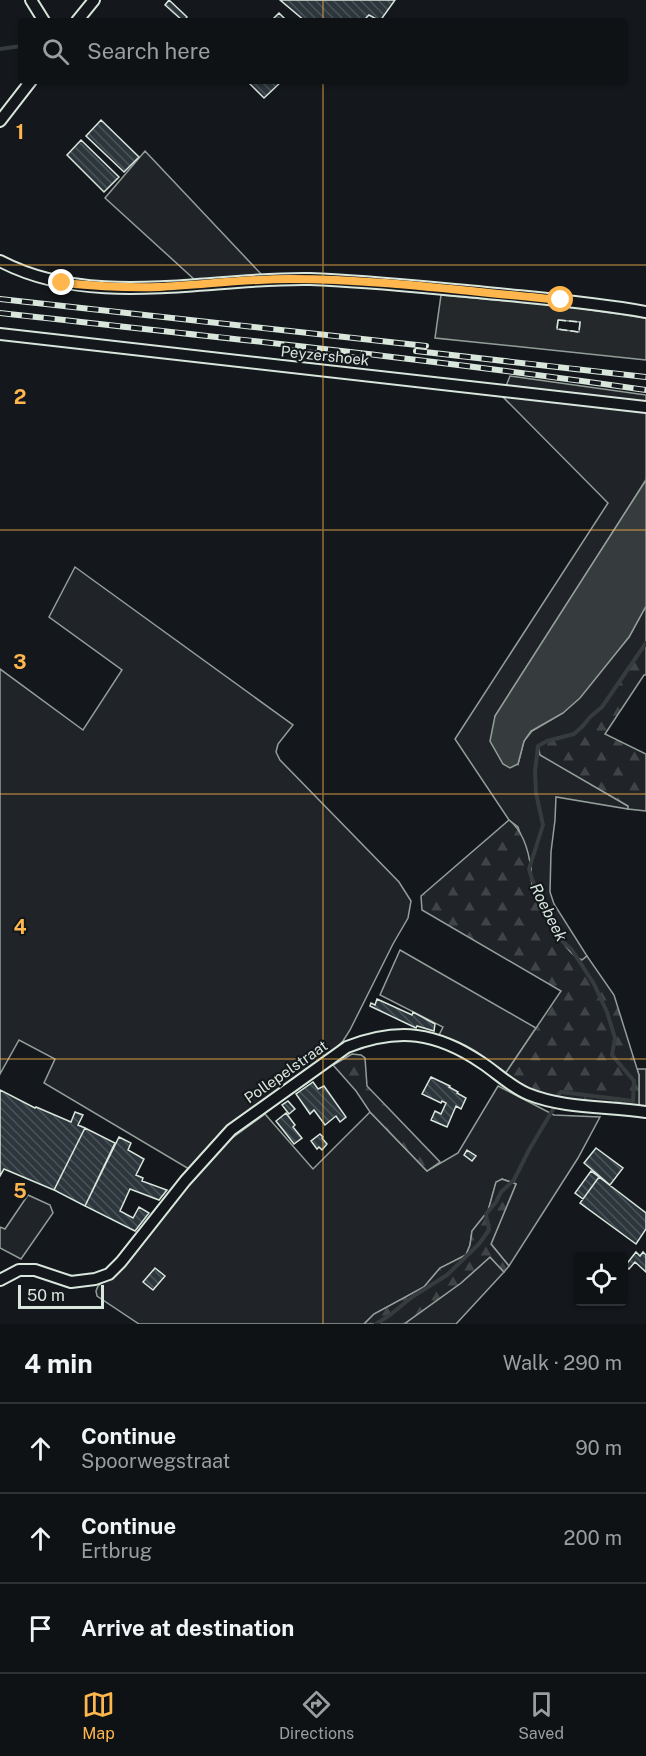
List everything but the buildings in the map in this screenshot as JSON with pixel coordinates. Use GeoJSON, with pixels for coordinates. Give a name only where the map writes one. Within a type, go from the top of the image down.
{"type":"FeatureCollection","features":[{"type":"Feature","properties":{"kind":"street"},"geometry":{"type":"LineString","coordinates":[[31,0],[42,18]]}},
{"type":"Feature","properties":{"kind":"street"},"geometry":{"type":"LineString","coordinates":[[79,18],[94,0]]}},
{"type":"Feature","properties":{"kind":"street"},"geometry":{"type":"LineString","coordinates":[[0,121],[29,84]]}},
{"type":"Feature","properties":{"kind":"street"},"geometry":{"type":"LineString","coordinates":[[0,261],[43,279],[107,287],[156,287],[288,279],[402,285],[561,300],[646,312]]}},
{"type":"Feature","properties":{"kind":"street","name":"Peyzershoek"},"geometry":{"type":"LineString","coordinates":[[0,334],[646,407]]}},
{"type":"Feature","properties":{"kind":"street","name":"Pollepelstraat"},"geometry":{"type":"LineString","coordinates":[[0,1280],[19,1270],[35,1270],[71,1282],[95,1280],[109,1274],[122,1262],[185,1181],[231,1130],[347,1047],[365,1040],[389,1035],[412,1035],[437,1040],[458,1048],[482,1062],[526,1094],[554,1102],[646,1112]]}},
{"type":"Feature","properties":{"kind":"green space"},"geometry":{"type":"Polygon","coordinates":[[[145,151],[262,275],[195,280],[105,198],[145,151]]]}},
{"type":"Feature","properties":{"kind":"green space"},"geometry":{"type":"Polygon","coordinates":[[[510,376],[646,395],[646,480],[495,716],[518,764],[524,741],[532,731],[563,713],[629,637],[646,606],[646,643],[602,707],[574,734],[547,741],[541,755],[628,806],[628,809],[556,797],[550,892],[554,904],[587,956],[582,960],[575,958],[553,930],[531,882],[531,867],[518,827],[509,820],[455,739],[608,503],[502,396],[510,376]]]}},
{"type":"Feature","properties":{"kind":"green space"},"geometry":{"type":"Polygon","coordinates":[[[75,567],[293,725],[278,744],[276,752],[280,760],[399,882],[411,901],[408,918],[343,1041],[333,1051],[223,1130],[189,1169],[44,1083],[55,1059],[19,1040],[0,1074],[0,669],[83,730],[122,670],[49,617],[75,567]]]}},
{"type":"Feature","properties":{"kind":"green space"},"geometry":{"type":"Polygon","coordinates":[[[646,643],[646,675],[605,734],[646,754],[646,811],[628,809],[628,806],[540,755],[538,746],[547,741],[574,734],[583,726],[602,707],[646,643]]]}},
{"type":"Feature","properties":{"kind":"green space"},"geometry":{"type":"Polygon","coordinates":[[[509,820],[518,830],[527,849],[532,884],[552,927],[575,956],[582,960],[587,956],[614,995],[639,1075],[639,1106],[550,1097],[526,1088],[505,1074],[561,991],[422,910],[421,896],[509,820]]]}},
{"type":"Feature","properties":{"kind":"green space"},"geometry":{"type":"Polygon","coordinates":[[[400,950],[536,1028],[505,1074],[474,1050],[439,1035],[443,1027],[380,995],[400,950]]]}},
{"type":"Feature","properties":{"kind":"green space"},"geometry":{"type":"Polygon","coordinates":[[[352,1054],[365,1058],[367,1086],[440,1162],[427,1171],[370,1112],[356,1091],[333,1065],[352,1054]]]}},
{"type":"Feature","properties":{"kind":"green space"},"geometry":{"type":"Polygon","coordinates":[[[637,1069],[646,1069],[646,1108],[639,1106],[637,1069]]]}},
{"type":"Feature","properties":{"kind":"green space"},"geometry":{"type":"Polygon","coordinates":[[[498,1086],[554,1115],[600,1117],[578,1158],[509,1266],[491,1244],[516,1184],[502,1179],[496,1183],[488,1211],[472,1231],[466,1255],[440,1268],[424,1287],[374,1314],[364,1324],[139,1324],[97,1296],[98,1286],[110,1277],[197,1172],[228,1141],[265,1114],[313,1169],[370,1112],[427,1171],[458,1153],[498,1086]]]}},
{"type":"Feature","properties":{"kind":"green space"},"geometry":{"type":"Polygon","coordinates":[[[502,1179],[516,1184],[491,1244],[509,1266],[504,1272],[490,1257],[461,1283],[404,1324],[364,1324],[374,1314],[424,1287],[440,1268],[466,1255],[472,1231],[488,1211],[496,1182],[502,1179]]]}},
{"type":"Feature","properties":{"kind":"green space"},"geometry":{"type":"Polygon","coordinates":[[[28,1195],[50,1205],[53,1213],[21,1259],[0,1248],[0,1227],[5,1229],[28,1195]]]}},
{"type":"Feature","properties":{"kind":"green space"},"geometry":{"type":"Polygon","coordinates":[[[490,1257],[504,1272],[456,1324],[404,1324],[461,1283],[490,1257]]]}},
{"type":"Feature","properties":{"kind":"shaded area"},"geometry":{"type":"Polygon","coordinates":[[[441,295],[563,306],[646,318],[646,360],[435,338],[441,295]],[[558,320],[557,329],[579,332],[580,322],[558,320]]]}},
{"type":"Feature","properties":{"kind":"shaded area"},"geometry":{"type":"Polygon","coordinates":[[[646,480],[646,606],[629,637],[580,698],[563,713],[531,731],[524,741],[518,764],[510,768],[503,764],[490,741],[495,716],[646,480]]]}},
{"type":"Feature","properties":{"kind":"waterway"},"geometry":{"type":"LineString","coordinates":[[0,49],[18,46]]}},
{"type":"Feature","properties":{"kind":"waterway","name":"Roebeek"},"geometry":{"type":"LineString","coordinates":[[557,1096],[561,1092],[633,1101],[634,1081],[612,1055],[615,1038],[607,1012],[594,984],[572,950],[555,931],[529,869],[543,825],[536,793],[535,772],[538,746],[547,741],[574,734],[583,726],[602,707],[646,643]]}},
{"type":"Feature","properties":{"kind":"waterway","name":"Roebeek"},"geometry":{"type":"LineString","coordinates":[[376,1324],[447,1275],[479,1244],[489,1230],[486,1214],[501,1192],[514,1180],[555,1106]]}},
{"type":"Feature","properties":{"kind":"railway"},"geometry":{"type":"LineString","coordinates":[[0,299],[426,346]]}},
{"type":"Feature","properties":{"kind":"railway"},"geometry":{"type":"LineString","coordinates":[[0,313],[404,358],[646,390]]}},
{"type":"Feature","properties":{"kind":"railway"},"geometry":{"type":"LineString","coordinates":[[416,351],[646,377]]}},
{"type":"Feature","properties":{"kind":"fence"},"geometry":{"type":"LineString","coordinates":[[558,320],[580,322],[579,332],[557,329],[558,320]]}},
{"type":"Feature","properties":{"kind":"route"},"geometry":{"type":"LineString","coordinates":[[62,283],[107,287],[156,287],[264,279],[313,279],[561,300]]}}]}
